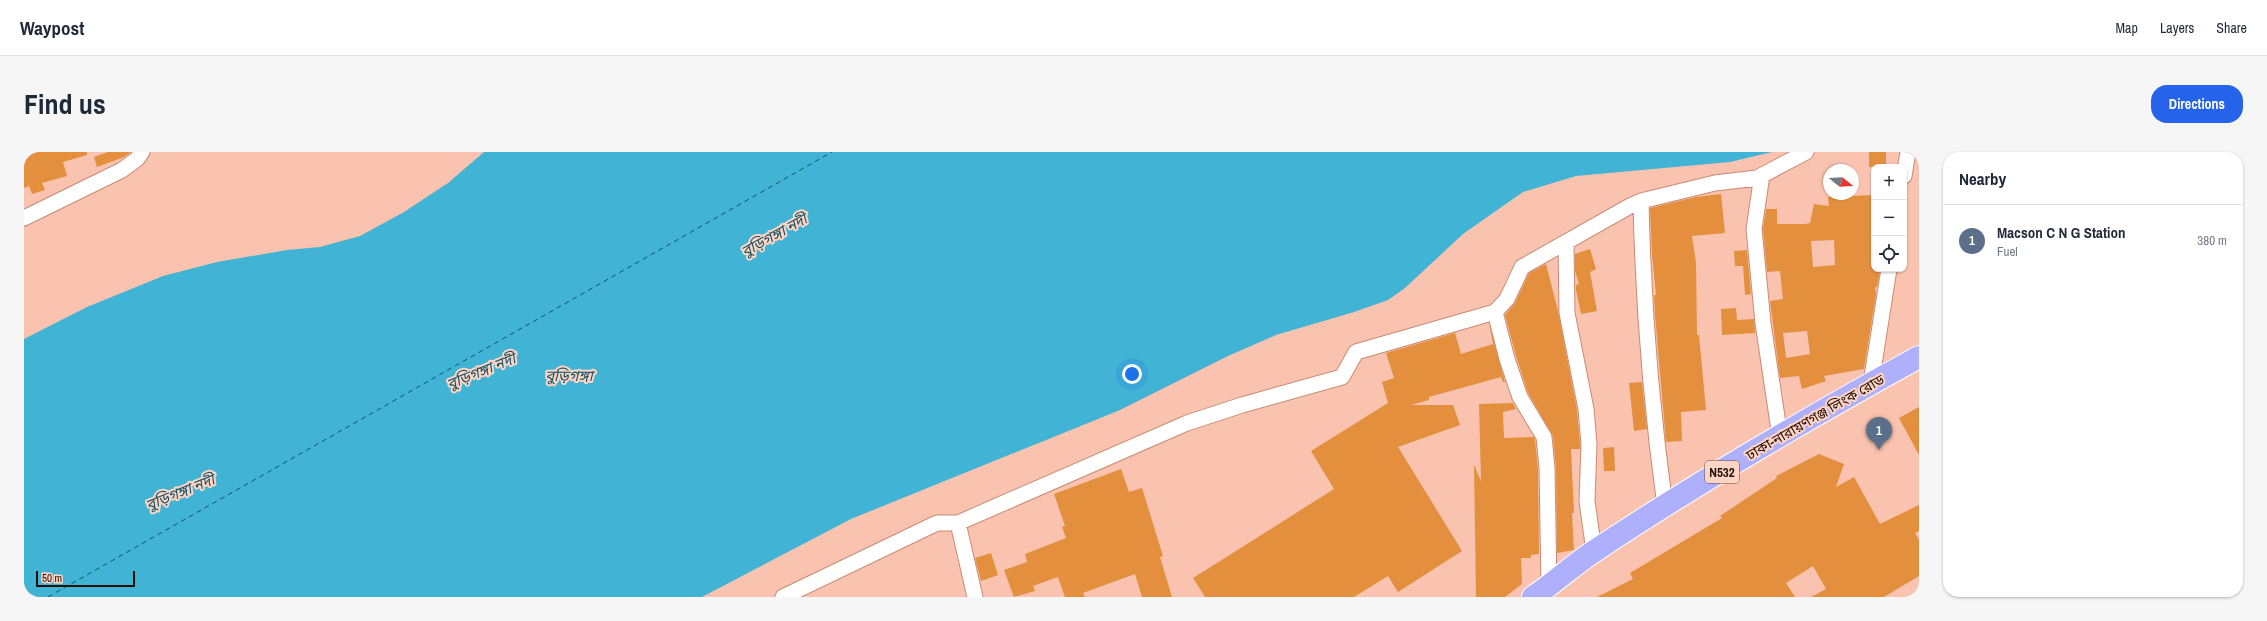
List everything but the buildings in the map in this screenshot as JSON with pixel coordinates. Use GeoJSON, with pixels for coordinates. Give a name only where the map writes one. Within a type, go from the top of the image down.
{"type":"FeatureCollection","features":[{"type":"Feature","properties":{"kind":"highway","name":"ঢাকা-নারায়ণগঞ্জ লিংক রোড"},"geometry":{"type":"LineString","coordinates":[[1541,592],[1573,565],[1665,506],[1871,383],[1919,357]]}},
{"type":"Feature","properties":{"kind":"street"},"geometry":{"type":"LineString","coordinates":[[24,218],[122,170],[137,159],[142,152]]}},
{"type":"Feature","properties":{"kind":"street"},"geometry":{"type":"LineString","coordinates":[[783,597],[937,523],[958,523],[1187,423],[1242,405],[1342,377],[1356,352],[1495,312],[1507,298],[1522,267],[1641,201],[1715,183],[1756,178],[1806,152]]}},
{"type":"Feature","properties":{"kind":"street"},"geometry":{"type":"LineString","coordinates":[[1906,164],[1908,152]]}},
{"type":"Feature","properties":{"kind":"street"},"geometry":{"type":"LineString","coordinates":[[1762,175],[1754,229],[1763,323],[1780,437]]}},
{"type":"Feature","properties":{"kind":"street"},"geometry":{"type":"LineString","coordinates":[[1641,201],[1645,332],[1653,418],[1665,506]]}},
{"type":"Feature","properties":{"kind":"street"},"geometry":{"type":"LineString","coordinates":[[1566,243],[1567,313],[1586,409],[1589,444],[1587,501],[1594,551]]}},
{"type":"Feature","properties":{"kind":"street"},"geometry":{"type":"LineString","coordinates":[[1871,383],[1889,272]]}},
{"type":"Feature","properties":{"kind":"street"},"geometry":{"type":"LineString","coordinates":[[1495,312],[1507,360],[1520,397],[1544,437],[1547,468],[1541,592]]}},
{"type":"Feature","properties":{"kind":"street"},"geometry":{"type":"LineString","coordinates":[[958,523],[976,597]]}},
{"type":"Feature","properties":{"kind":"water","name":"বুড়িগঙ্গা"},"geometry":{"type":"Polygon","coordinates":[[[484,152],[1772,152],[1730,162],[1576,176],[1523,192],[1463,234],[1405,288],[1388,300],[1354,312],[1276,335],[1228,356],[1120,410],[851,519],[702,597],[24,597],[24,339],[87,307],[163,276],[217,262],[287,250],[320,247],[360,236],[404,212],[448,183],[484,152]]]}},
{"type":"Feature","properties":{"kind":"ferry route"},"geometry":{"type":"LineString","coordinates":[[48,597],[832,152]]}},
{"type":"Feature","properties":{"kind":"place","name":"Macson C N G Station"},"geometry":{"type":"Point","coordinates":[1879,450]}},
{"type":"Feature","properties":{"kind":"water label","name":"বুড়িগঙ্গা নদী"},"geometry":{"type":"Point","coordinates":[774,235]}},
{"type":"Feature","properties":{"kind":"water label","name":"বুড়িগঙ্গা নদী"},"geometry":{"type":"Point","coordinates":[481,371]}},
{"type":"Feature","properties":{"kind":"water label","name":"বুড়িগঙ্গা নদী"},"geometry":{"type":"Point","coordinates":[180,492]}}]}
